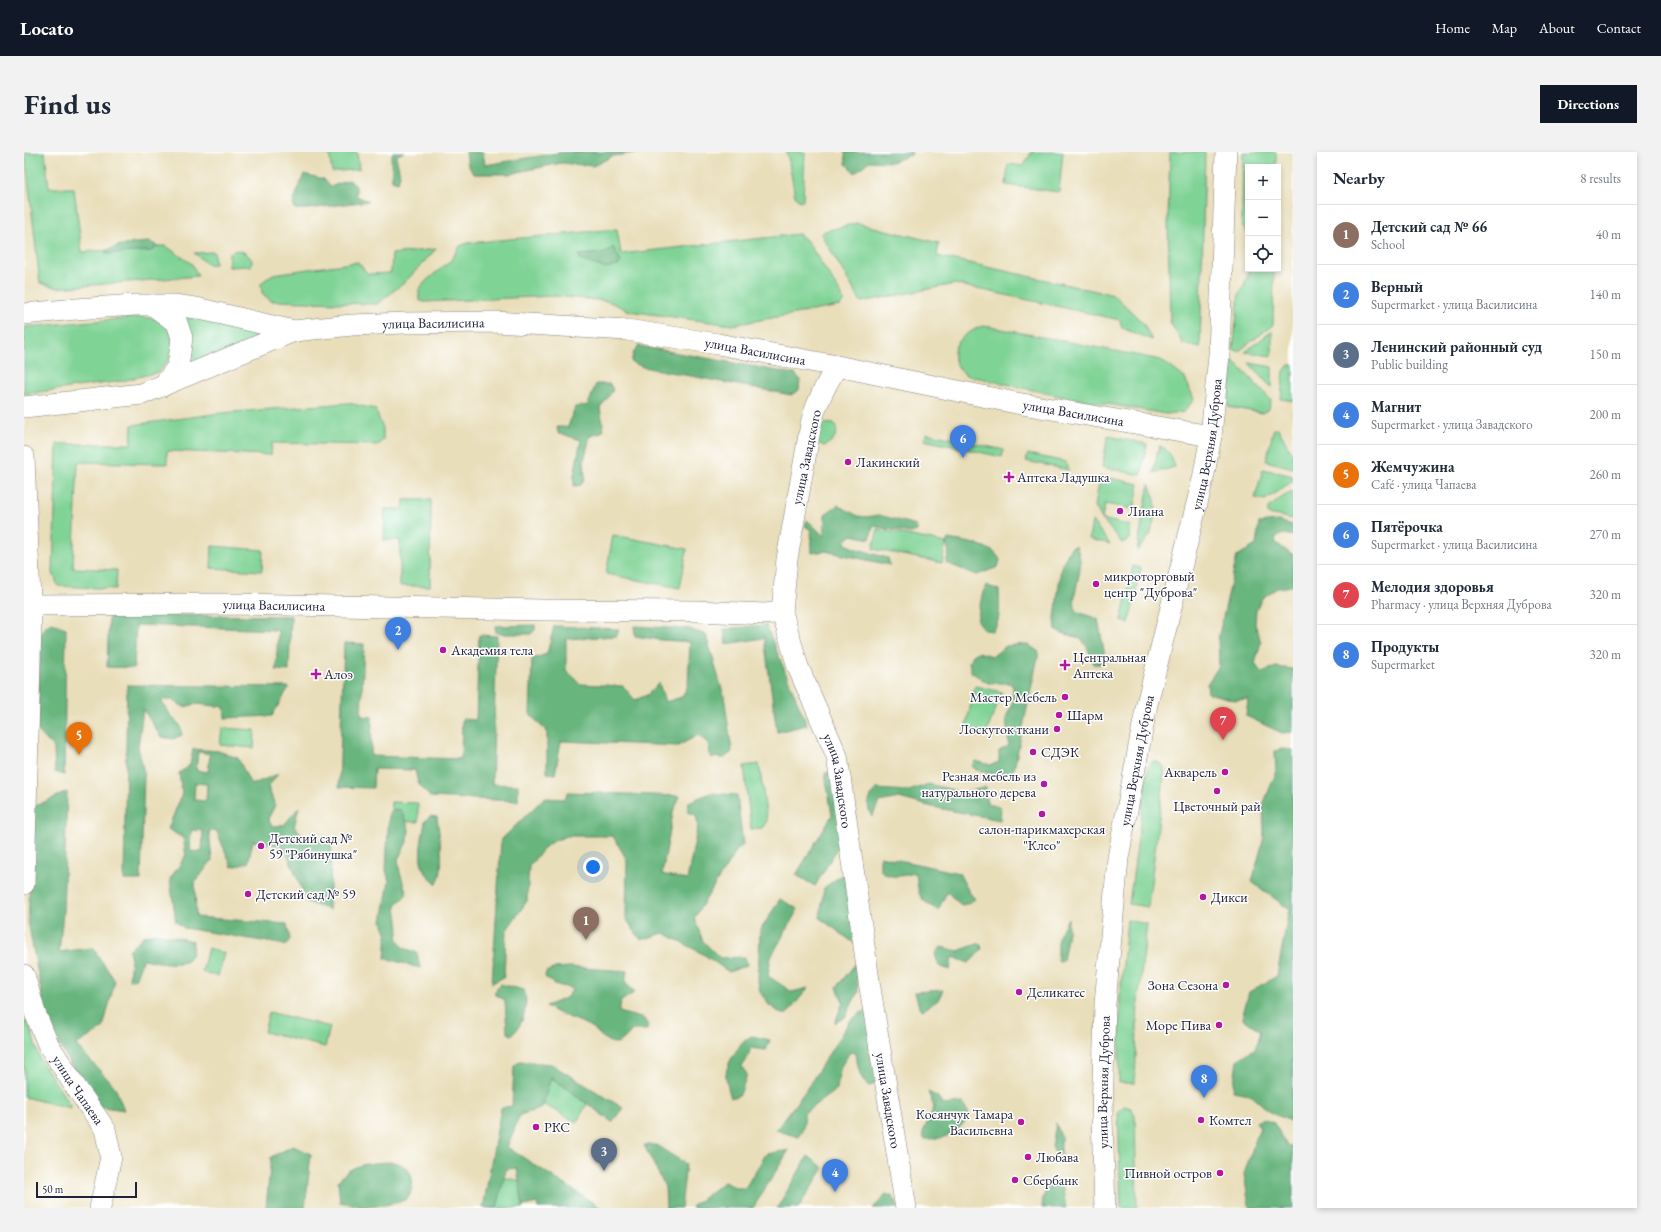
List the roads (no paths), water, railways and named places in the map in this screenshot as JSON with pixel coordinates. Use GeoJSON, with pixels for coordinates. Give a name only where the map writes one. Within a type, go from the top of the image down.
{"type":"FeatureCollection","features":[{"type":"Feature","properties":{"kind":"street","name":"улица Верхняя Дуброва"},"geometry":{"type":"LineString","coordinates":[[1106,1208],[1102,1118],[1105,1012],[1118,858],[1147,704],[1203,479],[1211,436],[1219,355],[1226,152]]}},
{"type":"Feature","properties":{"kind":"street"},"geometry":{"type":"LineString","coordinates":[[153,305],[177,323],[182,338],[178,366],[162,387]]}},
{"type":"Feature","properties":{"kind":"street","name":"улица Василисина"},"geometry":{"type":"LineString","coordinates":[[24,314],[76,309],[173,305],[196,308],[294,331]]}},
{"type":"Feature","properties":{"kind":"street","name":"улица Василисина"},"geometry":{"type":"LineString","coordinates":[[24,407],[142,394],[294,331],[352,325],[496,322],[627,330],[718,344],[837,366],[1011,402],[1211,436]]}},
{"type":"Feature","properties":{"kind":"street","name":"улица Завадского"},"geometry":{"type":"LineString","coordinates":[[837,366],[826,383],[815,407],[811,424],[787,559],[782,612],[798,667],[837,756],[870,988],[906,1208]]}},
{"type":"Feature","properties":{"kind":"street"},"geometry":{"type":"LineString","coordinates":[[24,457],[30,605],[28,763],[24,884]]}},
{"type":"Feature","properties":{"kind":"street","name":"улица Василисина"},"geometry":{"type":"LineString","coordinates":[[30,605],[235,604],[543,610],[696,611],[765,614],[782,612]]}},
{"type":"Feature","properties":{"kind":"street","name":"улица Чапаева"},"geometry":{"type":"LineString","coordinates":[[24,975],[35,1013],[48,1044],[105,1129],[111,1157],[100,1208]]}},
{"type":"Feature","properties":{"kind":"place","name":"Пятёрочка"},"geometry":{"type":"Point","coordinates":[963,458]}},
{"type":"Feature","properties":{"kind":"place","name":"Лакинский"},"geometry":{"type":"Point","coordinates":[848,462]}},
{"type":"Feature","properties":{"kind":"place","name":"Аптека Ладушка"},"geometry":{"type":"Point","coordinates":[1009,477]}},
{"type":"Feature","properties":{"kind":"place","name":"Лиана"},"geometry":{"type":"Point","coordinates":[1120,511]}},
{"type":"Feature","properties":{"kind":"place","name":"микроторговый центр \"Дуброва\""},"geometry":{"type":"Point","coordinates":[1096,584]}},
{"type":"Feature","properties":{"kind":"place","name":"Верный"},"geometry":{"type":"Point","coordinates":[398,650]}},
{"type":"Feature","properties":{"kind":"place","name":"Академия тела"},"geometry":{"type":"Point","coordinates":[443,650]}},
{"type":"Feature","properties":{"kind":"place","name":"Центральная Аптека"},"geometry":{"type":"Point","coordinates":[1065,665]}},
{"type":"Feature","properties":{"kind":"place","name":"Алоэ"},"geometry":{"type":"Point","coordinates":[316,674]}},
{"type":"Feature","properties":{"kind":"place","name":"Мастер Мебель"},"geometry":{"type":"Point","coordinates":[1065,697]}},
{"type":"Feature","properties":{"kind":"place","name":"Шарм"},"geometry":{"type":"Point","coordinates":[1059,715]}},
{"type":"Feature","properties":{"kind":"place","name":"Лоскуток ткани"},"geometry":{"type":"Point","coordinates":[1057,729]}},
{"type":"Feature","properties":{"kind":"place","name":"Мелодия здоровья"},"geometry":{"type":"Point","coordinates":[1223,740]}},
{"type":"Feature","properties":{"kind":"place","name":"СДЭК"},"geometry":{"type":"Point","coordinates":[1033,752]}},
{"type":"Feature","properties":{"kind":"place","name":"Жемчужина"},"geometry":{"type":"Point","coordinates":[79,755]}},
{"type":"Feature","properties":{"kind":"place","name":"Акварель"},"geometry":{"type":"Point","coordinates":[1225,772]}},
{"type":"Feature","properties":{"kind":"place","name":"Резная мебель из натурального дерева"},"geometry":{"type":"Point","coordinates":[1044,784]}},
{"type":"Feature","properties":{"kind":"place","name":"Цветочный рай"},"geometry":{"type":"Point","coordinates":[1217,791]}},
{"type":"Feature","properties":{"kind":"place","name":"салон-парикмахерская \"Клео\""},"geometry":{"type":"Point","coordinates":[1042,814]}},
{"type":"Feature","properties":{"kind":"place","name":"Детский сад № 59 \"Рябинушка\""},"geometry":{"type":"Point","coordinates":[261,846]}},
{"type":"Feature","properties":{"kind":"place","name":"Детский сад № 59"},"geometry":{"type":"Point","coordinates":[248,894]}},
{"type":"Feature","properties":{"kind":"place","name":"Дикси"},"geometry":{"type":"Point","coordinates":[1203,897]}},
{"type":"Feature","properties":{"kind":"place","name":"Детский сад № 66"},"geometry":{"type":"Point","coordinates":[586,940]}},
{"type":"Feature","properties":{"kind":"place","name":"Зона Сезона"},"geometry":{"type":"Point","coordinates":[1226,985]}},
{"type":"Feature","properties":{"kind":"place","name":"Деликатес"},"geometry":{"type":"Point","coordinates":[1019,992]}},
{"type":"Feature","properties":{"kind":"place","name":"Море Пива"},"geometry":{"type":"Point","coordinates":[1219,1025]}},
{"type":"Feature","properties":{"kind":"place","name":"Продукты"},"geometry":{"type":"Point","coordinates":[1204,1098]}},
{"type":"Feature","properties":{"kind":"place","name":"Комтел"},"geometry":{"type":"Point","coordinates":[1201,1120]}},
{"type":"Feature","properties":{"kind":"place","name":"Косянчук Тамара Васильевна"},"geometry":{"type":"Point","coordinates":[1021,1122]}},
{"type":"Feature","properties":{"kind":"place","name":"РКС"},"geometry":{"type":"Point","coordinates":[536,1127]}},
{"type":"Feature","properties":{"kind":"place","name":"Любава"},"geometry":{"type":"Point","coordinates":[1028,1157]}},
{"type":"Feature","properties":{"kind":"place","name":"Ленинский районный суд"},"geometry":{"type":"Point","coordinates":[604,1171]}},
{"type":"Feature","properties":{"kind":"place","name":"Пивной остров"},"geometry":{"type":"Point","coordinates":[1220,1173]}},
{"type":"Feature","properties":{"kind":"place","name":"Сбербанк"},"geometry":{"type":"Point","coordinates":[1015,1180]}},
{"type":"Feature","properties":{"kind":"place","name":"Магнит"},"geometry":{"type":"Point","coordinates":[835,1192]}}]}
